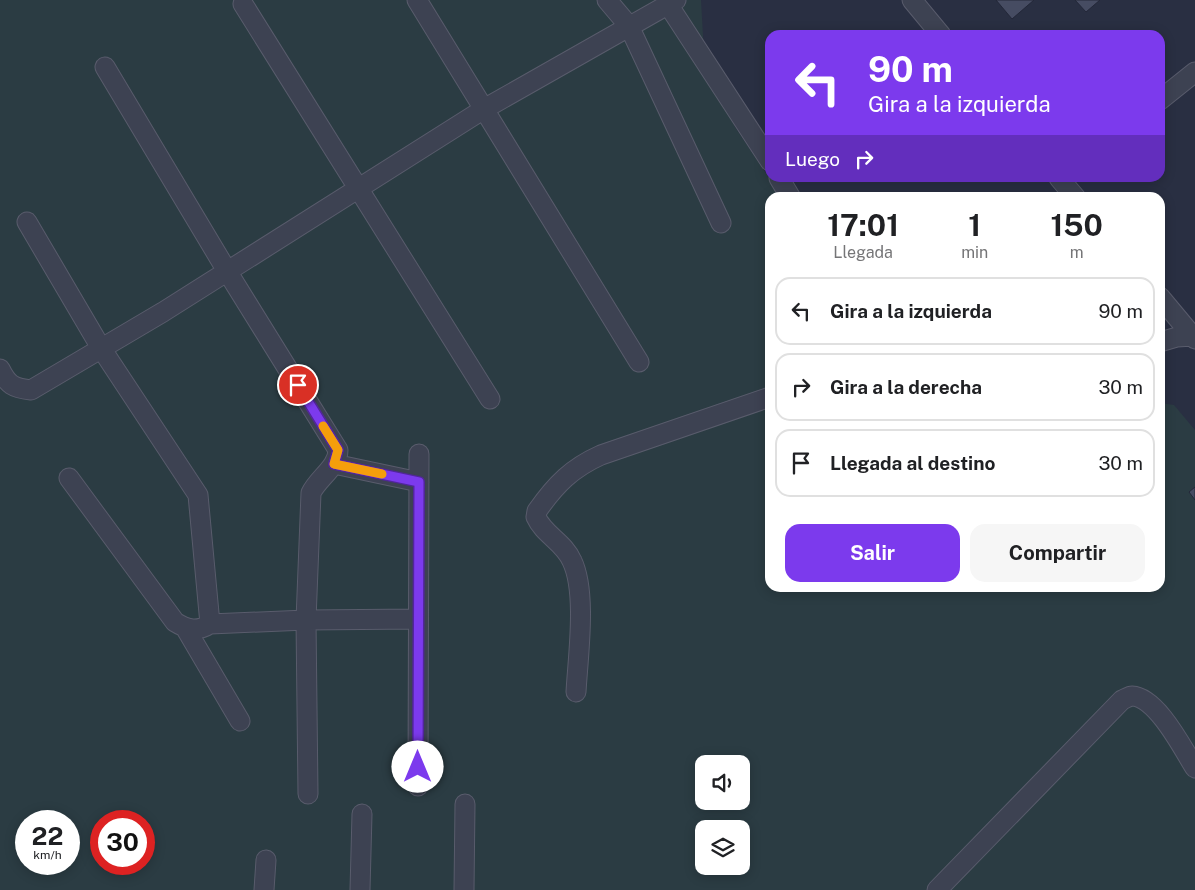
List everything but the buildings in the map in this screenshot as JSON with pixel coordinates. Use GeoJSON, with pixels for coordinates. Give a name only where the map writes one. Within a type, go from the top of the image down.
{"type":"FeatureCollection","features":[{"type":"Feature","properties":{"kind":"street"},"geometry":{"type":"LineString","coordinates":[[417,0],[639,362]]}},
{"type":"Feature","properties":{"kind":"street"},"geometry":{"type":"LineString","coordinates":[[607,0],[629,26],[721,223]]}},
{"type":"Feature","properties":{"kind":"street"},"geometry":{"type":"LineString","coordinates":[[912,0],[937,30]]}},
{"type":"Feature","properties":{"kind":"street"},"geometry":{"type":"LineString","coordinates":[[0,370],[7,382],[14,388],[31,390],[227,272],[484,109],[672,3],[765,153]]}},
{"type":"Feature","properties":{"kind":"street"},"geometry":{"type":"LineString","coordinates":[[243,4],[490,399]]}},
{"type":"Feature","properties":{"kind":"street"},"geometry":{"type":"LineString","coordinates":[[106,67],[227,272],[338,450],[334,464],[316,484],[311,493],[306,620],[308,794]]}},
{"type":"Feature","properties":{"kind":"street"},"geometry":{"type":"LineString","coordinates":[[1165,96],[1195,72]]}},
{"type":"Feature","properties":{"kind":"street"},"geometry":{"type":"LineString","coordinates":[[27,222],[101,348],[198,494],[210,624]]}},
{"type":"Feature","properties":{"kind":"street"},"geometry":{"type":"LineString","coordinates":[[1165,303],[1194,337]]}},
{"type":"Feature","properties":{"kind":"street"},"geometry":{"type":"LineString","coordinates":[[1165,341],[1177,337],[1194,337]]}},
{"type":"Feature","properties":{"kind":"street"},"geometry":{"type":"LineString","coordinates":[[576,692],[580,590],[572,561],[562,545],[540,526],[536,516],[537,511],[562,480],[580,465],[602,455],[765,399]]}},
{"type":"Feature","properties":{"kind":"street"},"geometry":{"type":"LineString","coordinates":[[418,786],[417,619],[419,454]]}},
{"type":"Feature","properties":{"kind":"street"},"geometry":{"type":"LineString","coordinates":[[334,464],[419,482]]}},
{"type":"Feature","properties":{"kind":"street"},"geometry":{"type":"LineString","coordinates":[[69,478],[175,622],[186,629],[240,721]]}},
{"type":"Feature","properties":{"kind":"street"},"geometry":{"type":"LineString","coordinates":[[186,629],[200,630],[210,624],[306,620],[417,619]]}},
{"type":"Feature","properties":{"kind":"street"},"geometry":{"type":"LineString","coordinates":[[938,890],[1122,700],[1131,696],[1141,698],[1156,708],[1195,768]]}},
{"type":"Feature","properties":{"kind":"street"},"geometry":{"type":"LineString","coordinates":[[464,890],[465,804]]}},
{"type":"Feature","properties":{"kind":"street"},"geometry":{"type":"LineString","coordinates":[[360,890],[362,814]]}},
{"type":"Feature","properties":{"kind":"street"},"geometry":{"type":"LineString","coordinates":[[264,890],[266,860]]}},
{"type":"Feature","properties":{"kind":"shaded area"},"geometry":{"type":"Polygon","coordinates":[[[0,0],[701,0],[704,54],[735,127],[765,172],[765,182],[772,182],[779,192],[765,192],[765,592],[1165,592],[1165,404],[1174,405],[1195,430],[1195,890],[0,890],[0,0]]]}},
{"type":"Feature","properties":{"kind":"slow traffic"},"geometry":{"type":"LineString","coordinates":[[323,426],[338,450],[338,457],[334,464],[382,474]]}},
{"type":"Feature","properties":{"kind":"route"},"geometry":{"type":"LineString","coordinates":[[298,385],[338,450],[338,457],[334,464],[419,482],[417,619],[418,767]]}}]}
